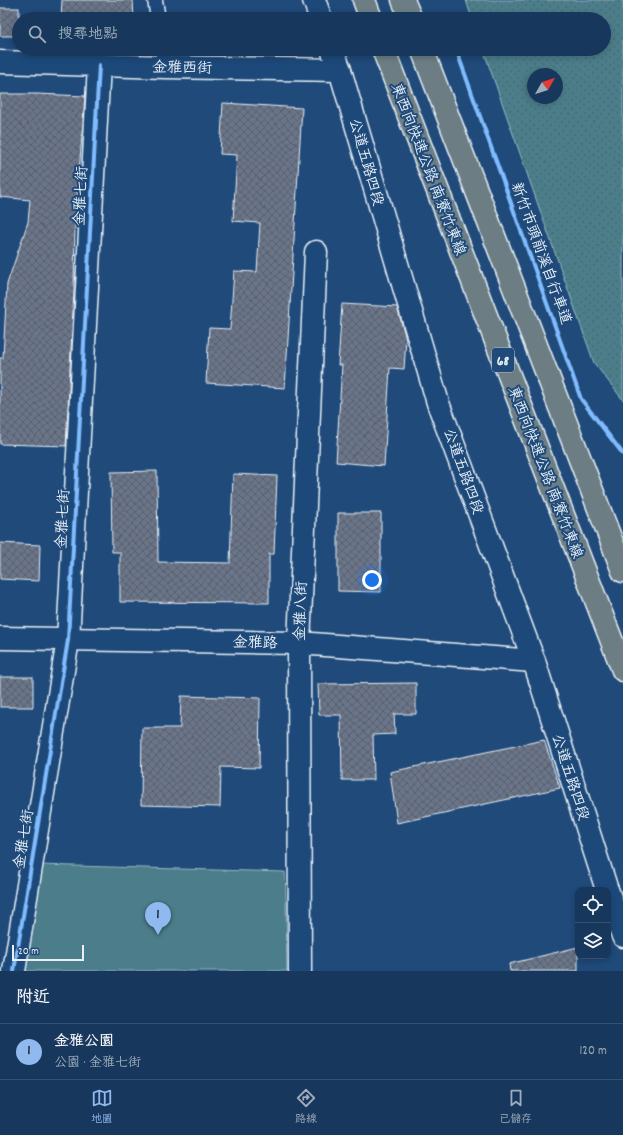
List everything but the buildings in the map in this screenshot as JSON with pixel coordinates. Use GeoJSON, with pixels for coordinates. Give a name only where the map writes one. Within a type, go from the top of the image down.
{"type":"FeatureCollection","features":[{"type":"Feature","properties":{"kind":"highway"},"geometry":{"type":"LineString","coordinates":[[364,0],[368,12]]}},
{"type":"Feature","properties":{"kind":"highway"},"geometry":{"type":"LineString","coordinates":[[403,0],[408,12]]}},
{"type":"Feature","properties":{"kind":"highway","name":"東西向快速公路 南寮竹東線"},"geometry":{"type":"LineString","coordinates":[[386,56],[623,670]]}},
{"type":"Feature","properties":{"kind":"highway","name":"68"},"geometry":{"type":"LineString","coordinates":[[425,56],[623,571]]}},
{"type":"Feature","properties":{"kind":"street"},"geometry":{"type":"LineString","coordinates":[[314,0],[318,12]]}},
{"type":"Feature","properties":{"kind":"street","name":"公道五路四段"},"geometry":{"type":"LineString","coordinates":[[335,56],[438,403],[534,661],[607,887]]}},
{"type":"Feature","properties":{"kind":"street","name":"金雅西街"},"geometry":{"type":"LineString","coordinates":[[0,62],[99,65],[163,58],[340,70]]}},
{"type":"Feature","properties":{"kind":"street","name":"金雅七街"},"geometry":{"type":"LineString","coordinates":[[14,971],[68,640],[99,65]]}},
{"type":"Feature","properties":{"kind":"street","name":"金雅八街"},"geometry":{"type":"LineString","coordinates":[[300,971],[299,643],[316,252]]}},
{"type":"Feature","properties":{"kind":"street","name":"金雅路"},"geometry":{"type":"LineString","coordinates":[[0,638],[299,643],[534,661]]}},
{"type":"Feature","properties":{"kind":"street","name":"公道五路四段"},"geometry":{"type":"LineString","coordinates":[[611,900],[623,936]]}},
{"type":"Feature","properties":{"kind":"lane"},"geometry":{"type":"LineString","coordinates":[[155,0],[157,12]]}},
{"type":"Feature","properties":{"kind":"green space"},"geometry":{"type":"Polygon","coordinates":[[[466,0],[623,0],[623,400],[594,363],[485,56],[611,56],[611,12],[470,12],[466,0]]]}},
{"type":"Feature","properties":{"kind":"green space"},"geometry":{"type":"Polygon","coordinates":[[[39,865],[285,872],[287,971],[24,971],[39,865]]]}},
{"type":"Feature","properties":{"kind":"cycle path","name":"新竹市頭前溪自行車道"},"geometry":{"type":"LineString","coordinates":[[458,56],[581,399],[623,454]]}},
{"type":"Feature","properties":{"kind":"cycle path"},"geometry":{"type":"LineString","coordinates":[[14,971],[68,640],[99,65]]}},
{"type":"Feature","properties":{"kind":"place","name":"金雅公園"},"geometry":{"type":"Point","coordinates":[158,935]}}]}
